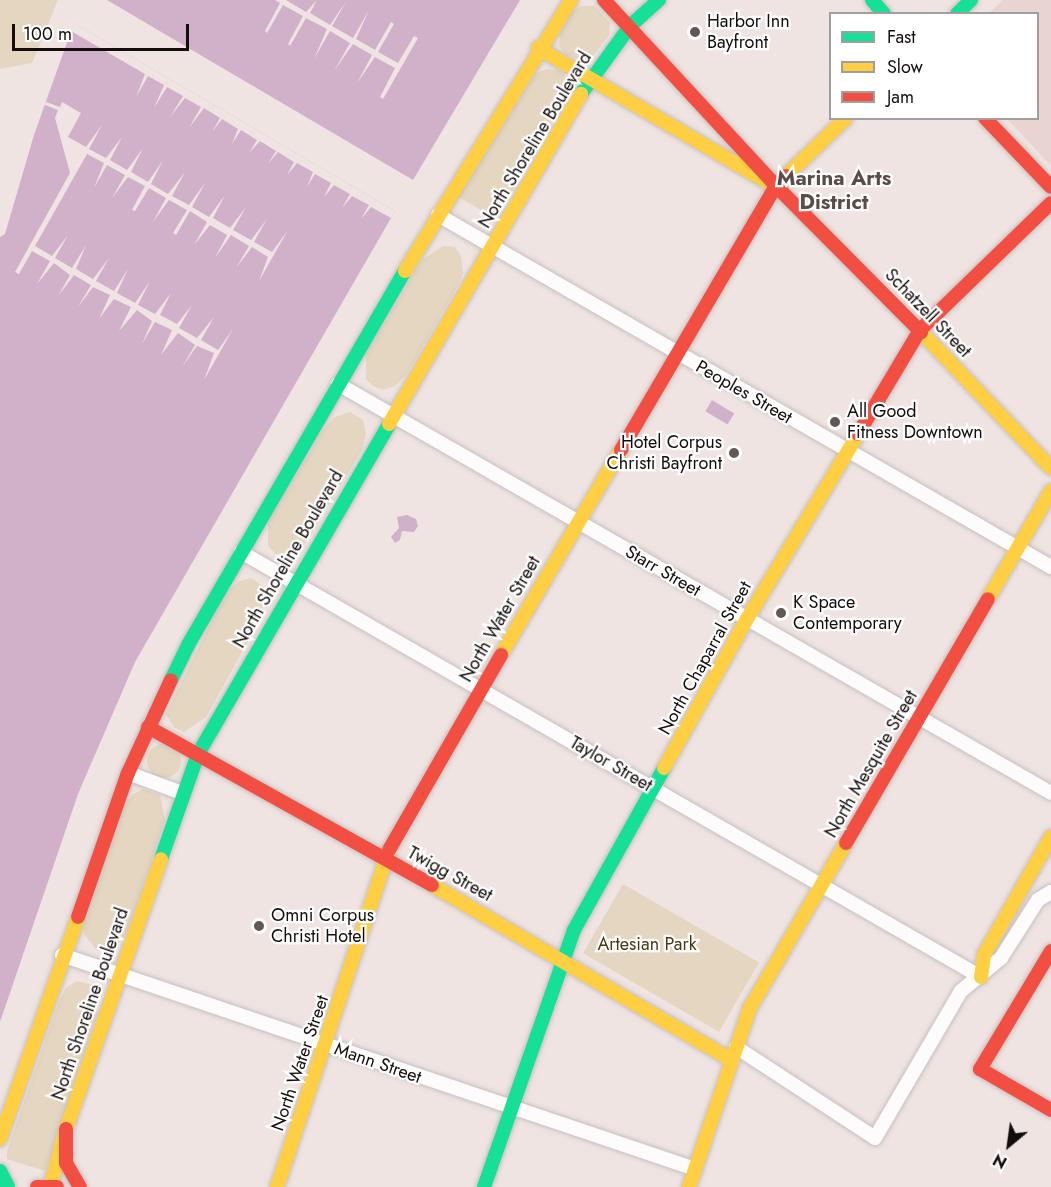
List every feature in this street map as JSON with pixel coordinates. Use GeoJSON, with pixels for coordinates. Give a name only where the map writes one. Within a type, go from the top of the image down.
{"type":"FeatureCollection","features":[{"type":"Feature","properties":{"kind":"main road"},"geometry":{"type":"LineString","coordinates":[[0,1140],[62,955],[128,773],[188,645],[438,215],[538,48],[571,0]]}},
{"type":"Feature","properties":{"kind":"main road","name":"Schatzell Street"},"geometry":{"type":"LineString","coordinates":[[604,0],[776,186],[920,330],[1051,468]]}},
{"type":"Feature","properties":{"kind":"main road","name":"North Shoreline Boulevard"},"geometry":{"type":"LineString","coordinates":[[49,1185],[66,1129],[182,793],[198,754],[392,415],[589,80],[630,26],[659,0]]}},
{"type":"Feature","properties":{"kind":"main road"},"geometry":{"type":"LineString","coordinates":[[872,0],[882,12]]}},
{"type":"Feature","properties":{"kind":"main road"},"geometry":{"type":"LineString","coordinates":[[959,12],[971,0]]}},
{"type":"Feature","properties":{"kind":"main road","name":"Schatzell Street"},"geometry":{"type":"LineString","coordinates":[[538,48],[750,175],[776,186]]}},
{"type":"Feature","properties":{"kind":"main road","name":"North Water Street"},"geometry":{"type":"LineString","coordinates":[[277,1187],[326,1045],[391,843],[776,186],[844,120]]}},
{"type":"Feature","properties":{"kind":"main road"},"geometry":{"type":"LineString","coordinates":[[987,120],[1051,187]]}},
{"type":"Feature","properties":{"kind":"main road","name":"North Chaparral Street"},"geometry":{"type":"LineString","coordinates":[[484,1187],[574,930],[747,619],[845,450],[920,330],[1051,203]]}},
{"type":"Feature","properties":{"kind":"main road","name":"North Mesquite Street"},"geometry":{"type":"LineString","coordinates":[[689,1187],[750,1008],[1051,491]]}},
{"type":"Feature","properties":{"kind":"main road","name":"Twigg Street"},"geometry":{"type":"LineString","coordinates":[[148,727],[734,1054]]}},
{"type":"Feature","properties":{"kind":"main road"},"geometry":{"type":"LineString","coordinates":[[981,977],[984,955],[1051,837]]}},
{"type":"Feature","properties":{"kind":"main road"},"geometry":{"type":"LineString","coordinates":[[1051,951],[980,1069],[1051,1110]]}},
{"type":"Feature","properties":{"kind":"main road"},"geometry":{"type":"LineString","coordinates":[[66,1129],[66,1163],[80,1187]]}},
{"type":"Feature","properties":{"kind":"main road"},"geometry":{"type":"LineString","coordinates":[[0,1171],[8,1187]]}},
{"type":"Feature","properties":{"kind":"street","name":"Peoples Street"},"geometry":{"type":"LineString","coordinates":[[438,215],[1051,567]]}},
{"type":"Feature","properties":{"kind":"street","name":"Starr Street"},"geometry":{"type":"LineString","coordinates":[[338,384],[1051,793]]}},
{"type":"Feature","properties":{"kind":"street","name":"Taylor Street"},"geometry":{"type":"LineString","coordinates":[[242,552],[479,690],[822,883],[981,977]]}},
{"type":"Feature","properties":{"kind":"street"},"geometry":{"type":"LineString","coordinates":[[128,773],[182,793]]}},
{"type":"Feature","properties":{"kind":"street"},"geometry":{"type":"LineString","coordinates":[[981,977],[1001,958],[1038,900],[1051,892]]}},
{"type":"Feature","properties":{"kind":"street","name":"Mann Street"},"geometry":{"type":"LineString","coordinates":[[62,955],[695,1169]]}},
{"type":"Feature","properties":{"kind":"street","name":"Twigg Street"},"geometry":{"type":"LineString","coordinates":[[734,1054],[875,1138],[961,991],[981,977]]}},
{"type":"Feature","properties":{"kind":"shaded area"},"geometry":{"type":"Polygon","coordinates":[[[107,0],[520,0],[413,180],[107,0]]]}},
{"type":"Feature","properties":{"kind":"shaded area"},"geometry":{"type":"Polygon","coordinates":[[[1003,0],[1051,0],[1051,166],[1008,120],[1039,120],[1039,12],[990,12],[1003,0]]]}},
{"type":"Feature","properties":{"kind":"shaded area"},"geometry":{"type":"Polygon","coordinates":[[[74,23],[395,211],[135,662],[78,794],[0,1022],[0,237],[5,234],[34,135],[74,23]]]}},
{"type":"Feature","properties":{"kind":"shaded area"},"geometry":{"type":"Polygon","coordinates":[[[712,400],[734,413],[728,425],[705,411],[712,400]]]}},
{"type":"Feature","properties":{"kind":"shaded area"},"geometry":{"type":"Polygon","coordinates":[[[407,515],[416,519],[418,526],[414,532],[402,531],[400,540],[395,543],[391,537],[399,528],[397,517],[407,515]]]}},
{"type":"Feature","properties":{"kind":"green space"},"geometry":{"type":"Polygon","coordinates":[[[0,0],[58,0],[32,63],[0,69],[0,0]]]}},
{"type":"Feature","properties":{"kind":"green space"},"geometry":{"type":"Polygon","coordinates":[[[581,6],[595,6],[610,23],[609,35],[593,56],[584,60],[566,55],[559,46],[560,32],[572,12],[581,6]]]}},
{"type":"Feature","properties":{"kind":"green space"},"geometry":{"type":"Polygon","coordinates":[[[547,69],[559,70],[565,75],[567,94],[497,219],[458,197],[536,73],[547,69]]]}},
{"type":"Feature","properties":{"kind":"green space"},"geometry":{"type":"Polygon","coordinates":[[[443,246],[455,247],[461,256],[463,273],[459,284],[407,374],[395,386],[383,390],[373,386],[366,379],[366,353],[422,260],[443,246]]]}},
{"type":"Feature","properties":{"kind":"green space"},"geometry":{"type":"Polygon","coordinates":[[[350,412],[363,420],[366,435],[362,450],[306,543],[294,552],[276,554],[268,546],[268,521],[324,428],[335,417],[350,412]]]}},
{"type":"Feature","properties":{"kind":"green space"},"geometry":{"type":"Polygon","coordinates":[[[251,578],[267,589],[261,618],[206,717],[184,732],[174,727],[166,714],[225,594],[239,581],[251,578]]]}},
{"type":"Feature","properties":{"kind":"green space"},"geometry":{"type":"Polygon","coordinates":[[[164,744],[176,749],[181,761],[176,773],[164,778],[152,773],[147,761],[152,749],[164,744]]]}},
{"type":"Feature","properties":{"kind":"green space"},"geometry":{"type":"Polygon","coordinates":[[[143,789],[160,795],[165,821],[126,934],[115,947],[97,951],[84,934],[84,918],[123,807],[132,795],[143,789]]]}},
{"type":"Feature","properties":{"kind":"green space","name":"Artesian Park"},"geometry":{"type":"Polygon","coordinates":[[[623,884],[759,962],[719,1032],[583,953],[623,884]]]}},
{"type":"Feature","properties":{"kind":"green space"},"geometry":{"type":"Polygon","coordinates":[[[77,981],[92,985],[99,998],[97,1016],[45,1171],[7,1159],[7,1151],[59,1001],[66,988],[77,981]]]}},
{"type":"Feature","properties":{"kind":"pier"},"geometry":{"type":"Polygon","coordinates":[[[275,0],[286,0],[306,12],[317,0],[310,13],[330,25],[347,0],[332,26],[353,38],[369,10],[356,39],[375,50],[391,22],[394,24],[378,52],[398,63],[414,36],[418,38],[383,99],[380,97],[395,68],[375,57],[357,83],[372,55],[353,44],[334,71],[350,43],[330,31],[314,59],[327,29],[306,18],[290,46],[288,44],[303,16],[283,5],[267,33],[265,31],[280,3],[275,0]]]}},
{"type":"Feature","properties":{"kind":"pier"},"geometry":{"type":"Polygon","coordinates":[[[74,23],[395,211],[391,218],[371,207],[361,219],[369,205],[352,196],[342,208],[350,194],[334,185],[324,197],[331,183],[315,174],[307,187],[313,172],[297,163],[287,175],[294,162],[278,152],[268,164],[276,151],[260,141],[249,153],[257,140],[241,130],[232,144],[238,129],[222,119],[212,132],[220,118],[204,108],[189,128],[201,107],[185,98],[170,117],[183,96],[167,87],[154,108],[164,85],[148,76],[136,97],[145,74],[71,31],[74,23]]]}},
{"type":"Feature","properties":{"kind":"pier"},"geometry":{"type":"Polygon","coordinates":[[[46,102],[60,107],[62,102],[81,113],[68,137],[86,147],[102,125],[89,149],[106,158],[122,137],[110,160],[127,170],[143,148],[131,172],[148,182],[163,160],[151,184],[168,194],[185,172],[172,196],[189,205],[205,183],[192,207],[209,217],[225,195],[213,218],[230,228],[246,207],[233,230],[251,240],[267,219],[254,242],[272,252],[288,230],[259,281],[268,257],[252,247],[236,268],[249,246],[231,235],[215,258],[227,235],[210,225],[194,245],[207,222],[190,211],[176,235],[173,233],[187,210],[169,200],[153,222],[166,198],[149,188],[135,211],[132,210],[145,186],[128,177],[112,198],[125,175],[107,165],[94,188],[104,163],[87,154],[35,246],[52,256],[68,235],[55,258],[72,268],[86,245],[76,269],[93,279],[109,258],[96,281],[114,291],[128,269],[117,293],[135,303],[150,281],[138,305],[155,314],[171,293],[160,315],[177,324],[192,305],[179,328],[197,338],[214,317],[201,340],[218,350],[233,329],[204,380],[214,353],[197,346],[182,367],[195,345],[178,333],[161,355],[172,330],[155,322],[142,344],[152,321],[137,310],[119,331],[131,307],[114,299],[99,319],[110,295],[93,287],[78,307],[91,285],[74,275],[58,296],[70,275],[54,263],[37,284],[50,261],[32,251],[19,274],[15,272],[70,173],[55,118],[58,110],[45,105],[46,102]]]}},
{"type":"Feature","properties":{"kind":"traffic: fast"},"geometry":{"type":"LineString","coordinates":[[581,94],[630,26],[659,0]]}},
{"type":"Feature","properties":{"kind":"traffic: fast"},"geometry":{"type":"LineString","coordinates":[[872,0],[882,12]]}},
{"type":"Feature","properties":{"kind":"traffic: fast"},"geometry":{"type":"LineString","coordinates":[[959,12],[971,0]]}},
{"type":"Feature","properties":{"kind":"traffic: fast"},"geometry":{"type":"LineString","coordinates":[[171,680],[188,645],[405,271]]}},
{"type":"Feature","properties":{"kind":"traffic: fast"},"geometry":{"type":"LineString","coordinates":[[161,859],[198,754],[389,424]]}},
{"type":"Feature","properties":{"kind":"traffic: fast"},"geometry":{"type":"LineString","coordinates":[[484,1187],[574,930],[664,768]]}},
{"type":"Feature","properties":{"kind":"traffic: fast"},"geometry":{"type":"LineString","coordinates":[[0,1171],[8,1187]]}},
{"type":"Feature","properties":{"kind":"traffic: slow"},"geometry":{"type":"LineString","coordinates":[[405,271],[571,0]]}},
{"type":"Feature","properties":{"kind":"traffic: slow"},"geometry":{"type":"LineString","coordinates":[[538,48],[769,183]]}},
{"type":"Feature","properties":{"kind":"traffic: slow"},"geometry":{"type":"LineString","coordinates":[[389,424],[581,94]]}},
{"type":"Feature","properties":{"kind":"traffic: slow"},"geometry":{"type":"LineString","coordinates":[[786,176],[844,120]]}},
{"type":"Feature","properties":{"kind":"traffic: slow"},"geometry":{"type":"LineString","coordinates":[[921,332],[1051,468]]}},
{"type":"Feature","properties":{"kind":"traffic: slow"},"geometry":{"type":"LineString","coordinates":[[664,768],[747,619],[858,434]]}},
{"type":"Feature","properties":{"kind":"traffic: slow"},"geometry":{"type":"LineString","coordinates":[[501,655],[621,450]]}},
{"type":"Feature","properties":{"kind":"traffic: slow"},"geometry":{"type":"LineString","coordinates":[[988,599],[1051,491]]}},
{"type":"Feature","properties":{"kind":"traffic: slow"},"geometry":{"type":"LineString","coordinates":[[981,977],[984,955],[1051,837]]}},
{"type":"Feature","properties":{"kind":"traffic: slow"},"geometry":{"type":"LineString","coordinates":[[689,1187],[750,1008],[846,843]]}},
{"type":"Feature","properties":{"kind":"traffic: slow"},"geometry":{"type":"LineString","coordinates":[[277,1187],[389,850]]}},
{"type":"Feature","properties":{"kind":"traffic: slow"},"geometry":{"type":"LineString","coordinates":[[52,1180],[66,1129],[161,859]]}},
{"type":"Feature","properties":{"kind":"traffic: slow"},"geometry":{"type":"LineString","coordinates":[[432,885],[731,1060]]}},
{"type":"Feature","properties":{"kind":"traffic: slow"},"geometry":{"type":"LineString","coordinates":[[0,1139],[78,917]]}},
{"type":"Feature","properties":{"kind":"traffic: jam"},"geometry":{"type":"LineString","coordinates":[[604,0],[776,186],[921,332]]}},
{"type":"Feature","properties":{"kind":"traffic: jam"},"geometry":{"type":"LineString","coordinates":[[987,120],[1051,187]]}},
{"type":"Feature","properties":{"kind":"traffic: jam"},"geometry":{"type":"LineString","coordinates":[[621,450],[776,186],[786,176]]}},
{"type":"Feature","properties":{"kind":"traffic: jam"},"geometry":{"type":"LineString","coordinates":[[858,434],[920,330],[1051,203]]}},
{"type":"Feature","properties":{"kind":"traffic: jam"},"geometry":{"type":"LineString","coordinates":[[846,843],[988,599]]}},
{"type":"Feature","properties":{"kind":"traffic: jam"},"geometry":{"type":"LineString","coordinates":[[389,850],[501,655]]}},
{"type":"Feature","properties":{"kind":"traffic: jam"},"geometry":{"type":"LineString","coordinates":[[78,917],[128,773],[171,680]]}},
{"type":"Feature","properties":{"kind":"traffic: jam"},"geometry":{"type":"LineString","coordinates":[[148,727],[432,885]]}},
{"type":"Feature","properties":{"kind":"traffic: jam"},"geometry":{"type":"LineString","coordinates":[[1051,951],[980,1069],[1051,1110]]}},
{"type":"Feature","properties":{"kind":"traffic: jam"},"geometry":{"type":"LineString","coordinates":[[66,1129],[66,1163],[80,1187]]}},
{"type":"Feature","properties":{"kind":"traffic: jam"},"geometry":{"type":"LineString","coordinates":[[37,1187],[57,1187]]}},
{"type":"Feature","properties":{"kind":"place","name":"Harbor Inn Bayfront"},"geometry":{"type":"Point","coordinates":[695,32]}},
{"type":"Feature","properties":{"kind":"place","name":"All Good Fitness Downtown"},"geometry":{"type":"Point","coordinates":[835,422]}},
{"type":"Feature","properties":{"kind":"place","name":"Hotel Corpus Christi Bayfront"},"geometry":{"type":"Point","coordinates":[734,453]}},
{"type":"Feature","properties":{"kind":"place","name":"K Space Contemporary"},"geometry":{"type":"Point","coordinates":[781,613]}},
{"type":"Feature","properties":{"kind":"place","name":"Omni Corpus Christi Hotel"},"geometry":{"type":"Point","coordinates":[259,926]}},
{"type":"Feature","properties":{"kind":"district","name":"Marina Arts District"},"geometry":{"type":"Point","coordinates":[834,190]}}]}
